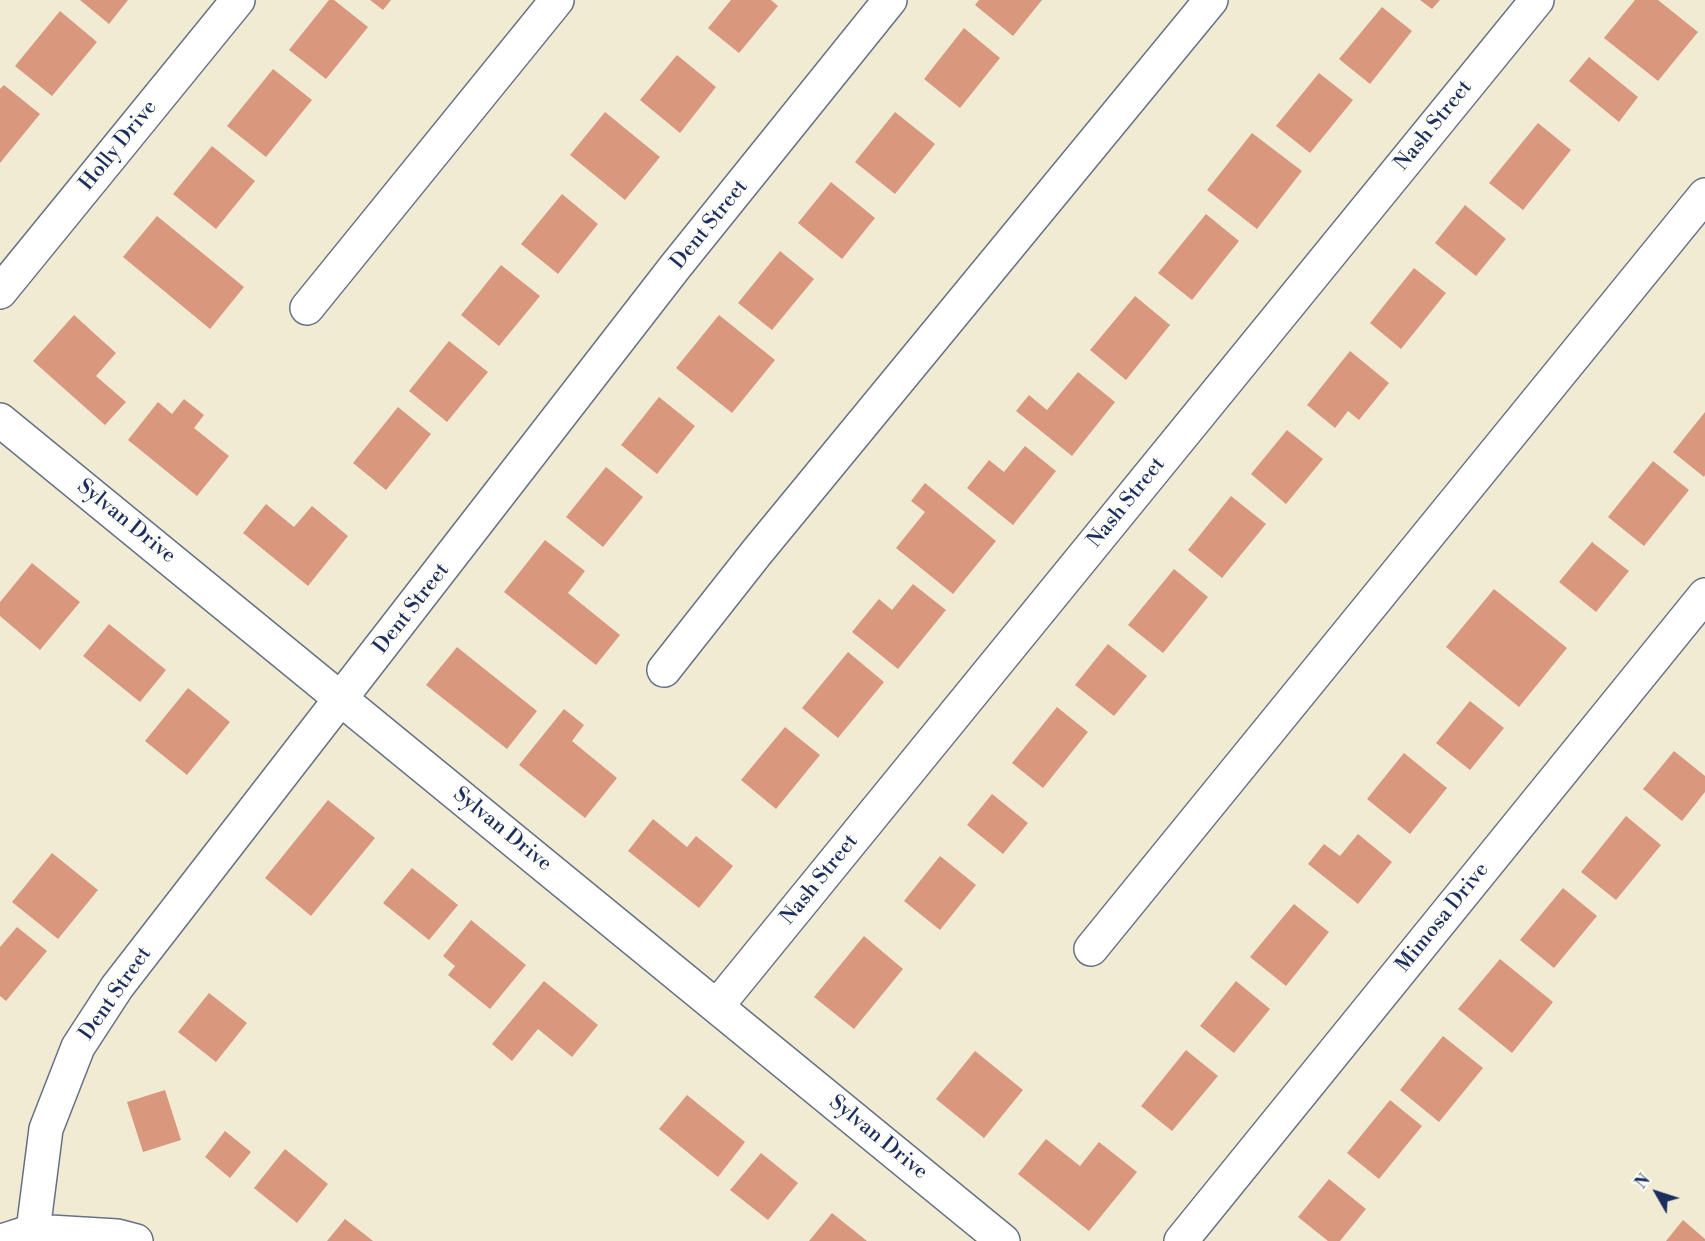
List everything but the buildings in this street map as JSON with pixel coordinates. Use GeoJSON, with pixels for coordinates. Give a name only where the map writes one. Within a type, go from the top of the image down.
{"type":"FeatureCollection","features":[{"type":"Feature","properties":{"kind":"street","name":"Holly Drive"},"geometry":{"type":"LineString","coordinates":[[0,292],[238,0]]}},
{"type":"Feature","properties":{"kind":"street"},"geometry":{"type":"LineString","coordinates":[[308,308],[556,0]]}},
{"type":"Feature","properties":{"kind":"street","name":"Dent Street"},"geometry":{"type":"LineString","coordinates":[[33,1232],[46,1129],[78,1047],[117,987],[343,700],[675,267],[890,0]]}},
{"type":"Feature","properties":{"kind":"street"},"geometry":{"type":"LineString","coordinates":[[664,670],[757,552],[1211,0]]}},
{"type":"Feature","properties":{"kind":"street","name":"Nash Street"},"geometry":{"type":"LineString","coordinates":[[717,1006],[1538,0]]}},
{"type":"Feature","properties":{"kind":"street"},"geometry":{"type":"LineString","coordinates":[[1091,949],[1705,195]]}},
{"type":"Feature","properties":{"kind":"street","name":"Sylvan Drive"},"geometry":{"type":"LineString","coordinates":[[0,420],[1004,1241]]}},
{"type":"Feature","properties":{"kind":"street","name":"Mimosa Drive"},"geometry":{"type":"LineString","coordinates":[[1181,1241],[1705,595]]}},
{"type":"Feature","properties":{"kind":"street"},"geometry":{"type":"LineString","coordinates":[[2,1241],[33,1232],[117,1236],[136,1241]]}}]}
